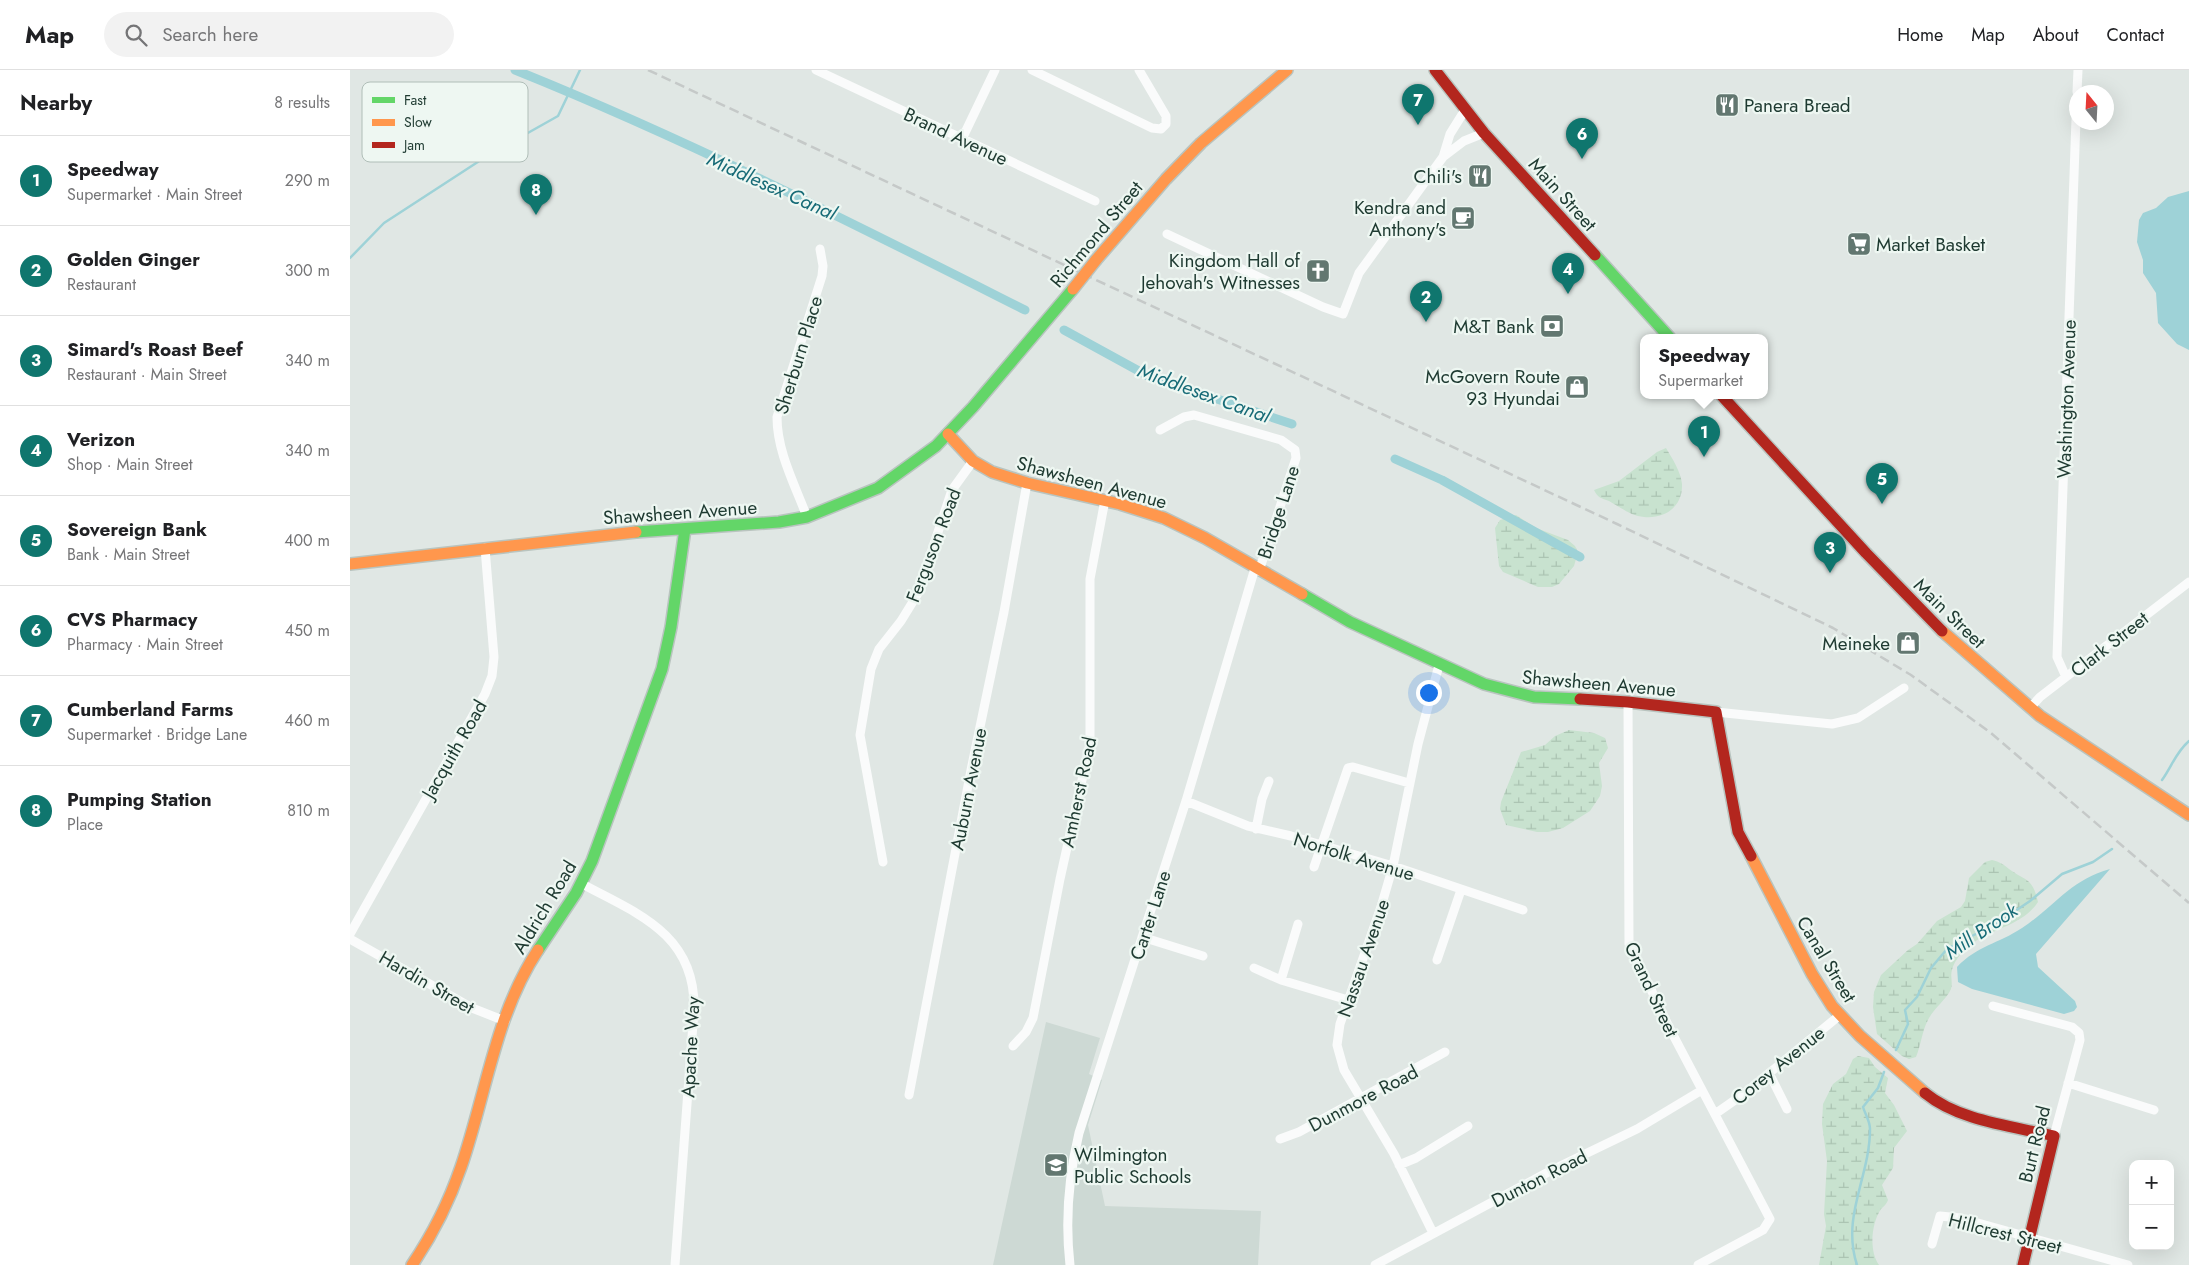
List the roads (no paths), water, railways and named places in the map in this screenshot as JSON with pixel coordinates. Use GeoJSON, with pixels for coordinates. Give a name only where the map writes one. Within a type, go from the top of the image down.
{"type":"FeatureCollection","features":[{"type":"Feature","properties":{"kind":"street","name":"Brand Avenue"},"geometry":{"type":"LineString","coordinates":[[816,70],[1095,201]]}},
{"type":"Feature","properties":{"kind":"street"},"geometry":{"type":"LineString","coordinates":[[962,138],[995,70]]}},
{"type":"Feature","properties":{"kind":"street"},"geometry":{"type":"LineString","coordinates":[[1032,70],[1152,128],[1164,127],[1167,122],[1164,111],[1139,70]]}},
{"type":"Feature","properties":{"kind":"street","name":"Main Street"},"geometry":{"type":"LineString","coordinates":[[1435,70],[1484,133],[1666,334]]}},
{"type":"Feature","properties":{"kind":"street"},"geometry":{"type":"LineString","coordinates":[[2077,85],[2078,70]]}},
{"type":"Feature","properties":{"kind":"street","name":"Richmond Street"},"geometry":{"type":"LineString","coordinates":[[948,434],[1166,180],[1201,143],[1287,71]]}},
{"type":"Feature","properties":{"kind":"street"},"geometry":{"type":"LineString","coordinates":[[1443,157],[1450,134],[1465,110]]}},
{"type":"Feature","properties":{"kind":"street","name":"Washington Avenue"},"geometry":{"type":"LineString","coordinates":[[2066,677],[2057,657],[2076,130]]}},
{"type":"Feature","properties":{"kind":"street"},"geometry":{"type":"LineString","coordinates":[[1167,234],[1323,307],[1343,314],[1359,272],[1443,157],[1464,141],[1484,133]]}},
{"type":"Feature","properties":{"kind":"street","name":"Sherburn Place"},"geometry":{"type":"LineString","coordinates":[[807,517],[783,453],[777,428],[777,417],[822,276],[823,266],[820,249]]}},
{"type":"Feature","properties":{"kind":"street","name":"Main Street"},"geometry":{"type":"LineString","coordinates":[[1725,399],[1877,566],[1974,661],[2030,708],[2189,815]]}},
{"type":"Feature","properties":{"kind":"street","name":"Bridge Lane"},"geometry":{"type":"LineString","coordinates":[[1160,430],[1184,417],[1194,415],[1287,442],[1296,450],[1296,458],[1257,570]]}},
{"type":"Feature","properties":{"kind":"street","name":"Shawsheen Avenue"},"geometry":{"type":"LineString","coordinates":[[350,564],[612,534],[763,524],[807,517],[849,502],[878,488],[914,464],[948,434],[973,461],[992,472],[1027,483],[1104,500],[1149,513],[1178,524],[1350,622],[1440,665],[1498,688],[1522,695],[1628,702],[1822,724],[1841,723],[1858,718],[1904,688]]}},
{"type":"Feature","properties":{"kind":"street","name":"Ferguson Road"},"geometry":{"type":"LineString","coordinates":[[883,862],[860,735],[871,669],[879,649],[901,621],[917,595],[952,490],[973,461]]}},
{"type":"Feature","properties":{"kind":"street","name":"Auburn Avenue"},"geometry":{"type":"LineString","coordinates":[[909,1095],[971,770],[1004,612],[1027,483]]}},
{"type":"Feature","properties":{"kind":"street","name":"Amherst Road"},"geometry":{"type":"LineString","coordinates":[[1013,1046],[1026,1032],[1033,1018],[1060,879],[1089,751],[1091,730],[1090,580],[1104,500]]}},
{"type":"Feature","properties":{"kind":"street","name":"Aldrich Road"},"geometry":{"type":"LineString","coordinates":[[412,1265],[438,1223],[454,1183],[518,984],[531,960],[582,884],[662,669],[671,627],[685,529]]}},
{"type":"Feature","properties":{"kind":"street","name":"Jacquith Road"},"geometry":{"type":"LineString","coordinates":[[350,934],[485,694],[492,676],[494,651],[485,548]]}},
{"type":"Feature","properties":{"kind":"street","name":"Carter Lane"},"geometry":{"type":"LineString","coordinates":[[1070,1265],[1068,1210],[1075,1148],[1092,1087],[1186,801],[1257,570]]}},
{"type":"Feature","properties":{"kind":"street","name":"Clark Street"},"geometry":{"type":"LineString","coordinates":[[2030,708],[2066,677],[2189,582]]}},
{"type":"Feature","properties":{"kind":"street","name":"Nassau Avenue"},"geometry":{"type":"LineString","coordinates":[[1433,1233],[1399,1165],[1344,1070],[1338,1053],[1339,1030],[1379,914],[1393,866],[1409,783],[1440,665]]}},
{"type":"Feature","properties":{"kind":"street","name":"Grand Street"},"geometry":{"type":"LineString","coordinates":[[1628,702],[1629,944],[1702,1090],[1769,1214],[1769,1223],[1763,1230],[1698,1265]]}},
{"type":"Feature","properties":{"kind":"street","name":"Canal Street"},"geometry":{"type":"LineString","coordinates":[[1716,712],[1738,832],[1812,974],[1840,1015],[1904,1077],[1937,1103],[1961,1113],[2054,1136]]}},
{"type":"Feature","properties":{"kind":"street"},"geometry":{"type":"LineString","coordinates":[[1314,867],[1348,768],[1353,767],[1409,783]]}},
{"type":"Feature","properties":{"kind":"street"},"geometry":{"type":"LineString","coordinates":[[1256,828],[1262,799],[1270,781]]}},
{"type":"Feature","properties":{"kind":"street","name":"Norfolk Avenue"},"geometry":{"type":"LineString","coordinates":[[1186,801],[1256,828],[1393,866],[1523,910]]}},
{"type":"Feature","properties":{"kind":"street","name":"Apache Way"},"geometry":{"type":"LineString","coordinates":[[582,884],[658,926],[682,956],[692,982],[694,1008],[675,1265]]}},
{"type":"Feature","properties":{"kind":"street"},"geometry":{"type":"LineString","coordinates":[[1437,960],[1461,890]]}},
{"type":"Feature","properties":{"kind":"street"},"geometry":{"type":"LineString","coordinates":[[1281,980],[1298,924]]}},
{"type":"Feature","properties":{"kind":"street"},"geometry":{"type":"LineString","coordinates":[[1142,936],[1203,956]]}},
{"type":"Feature","properties":{"kind":"street","name":"Hardin Street"},"geometry":{"type":"LineString","coordinates":[[350,939],[472,1008],[505,1021]]}},
{"type":"Feature","properties":{"kind":"street"},"geometry":{"type":"LineString","coordinates":[[1254,968],[1281,980],[1348,1000]]}},
{"type":"Feature","properties":{"kind":"street","name":"Burt Road"},"geometry":{"type":"LineString","coordinates":[[1993,1006],[2072,1027],[2079,1033],[2080,1040],[2054,1136],[2023,1265]]}},
{"type":"Feature","properties":{"kind":"street","name":"Corey Avenue"},"geometry":{"type":"LineString","coordinates":[[1715,1114],[1840,1015]]}},
{"type":"Feature","properties":{"kind":"street","name":"Dunmore Road"},"geometry":{"type":"LineString","coordinates":[[1280,1139],[1292,1136],[1444,1052]]}},
{"type":"Feature","properties":{"kind":"street"},"geometry":{"type":"LineString","coordinates":[[1769,1073],[1787,1109]]}},
{"type":"Feature","properties":{"kind":"street"},"geometry":{"type":"LineString","coordinates":[[2068,1083],[2154,1110]]}},
{"type":"Feature","properties":{"kind":"street","name":"Dunton Road"},"geometry":{"type":"LineString","coordinates":[[1375,1265],[1552,1170],[1627,1134],[1702,1090]]}},
{"type":"Feature","properties":{"kind":"street"},"geometry":{"type":"LineString","coordinates":[[1399,1165],[1416,1158],[1468,1126]]}},
{"type":"Feature","properties":{"kind":"street","name":"Hillcrest Street"},"geometry":{"type":"LineString","coordinates":[[1932,1244],[1940,1216],[1960,1218],[2128,1265]]}},
{"type":"Feature","properties":{"kind":"water"},"geometry":{"type":"Polygon","coordinates":[[[2189,191],[2189,350],[2177,344],[2158,323],[2156,293],[2143,273],[2143,260],[2137,242],[2139,220],[2143,213],[2156,208],[2168,197],[2189,191]]]}},
{"type":"Feature","properties":{"kind":"water"},"geometry":{"type":"Polygon","coordinates":[[[2110,869],[2036,954],[2038,967],[2075,1001],[2077,1007],[2074,1011],[2064,1014],[1972,989],[1958,982],[1957,967],[1973,954],[2022,928],[2084,880],[2110,869]]]}},
{"type":"Feature","properties":{"kind":"waterway","name":"Middlesex Canal"},"geometry":{"type":"LineString","coordinates":[[515,70],[645,125],[709,155],[1025,310]]}},
{"type":"Feature","properties":{"kind":"waterway"},"geometry":{"type":"LineString","coordinates":[[528,133],[558,116],[580,70]]}},
{"type":"Feature","properties":{"kind":"waterway"},"geometry":{"type":"LineString","coordinates":[[350,258],[384,223],[478,162]]}},
{"type":"Feature","properties":{"kind":"waterway","name":"Middlesex Canal"},"geometry":{"type":"LineString","coordinates":[[1064,330],[1148,376],[1292,424]]}},
{"type":"Feature","properties":{"kind":"waterway","name":"Middlesex Canal"},"geometry":{"type":"LineString","coordinates":[[1395,459],[1442,480],[1580,557]]}},
{"type":"Feature","properties":{"kind":"waterway","name":"Mill Brook"},"geometry":{"type":"LineString","coordinates":[[2162,780],[2177,754],[2189,741]]}},
{"type":"Feature","properties":{"kind":"waterway","name":"Mill Brook"},"geometry":{"type":"LineString","coordinates":[[1896,1050],[1908,1024],[1905,1010],[1917,997],[1931,968],[1947,949],[1999,922],[2030,901],[2062,874],[2093,862],[2112,849]]}},
{"type":"Feature","properties":{"kind":"waterway","name":"Mill Brook"},"geometry":{"type":"LineString","coordinates":[[1857,1265],[1852,1230],[1854,1213],[1866,1164],[1870,1129],[1863,1107],[1878,1088],[1884,1072]]}},
{"type":"Feature","properties":{"kind":"railway"},"geometry":{"type":"LineString","coordinates":[[648,70],[1617,524],[1833,628],[1911,675],[1991,733],[2189,903]]}},
{"type":"Feature","properties":{"kind":"place","name":"Panera Bread"},"geometry":{"type":"Point","coordinates":[1727,105]}},
{"type":"Feature","properties":{"kind":"place","name":"Cumberland Farms"},"geometry":{"type":"Point","coordinates":[1418,125]}},
{"type":"Feature","properties":{"kind":"place","name":"CVS Pharmacy"},"geometry":{"type":"Point","coordinates":[1582,159]}},
{"type":"Feature","properties":{"kind":"place","name":"Chili's"},"geometry":{"type":"Point","coordinates":[1480,176]}},
{"type":"Feature","properties":{"kind":"place","name":"Pumping Station"},"geometry":{"type":"Point","coordinates":[536,215]}},
{"type":"Feature","properties":{"kind":"place","name":"Kendra and Anthony's"},"geometry":{"type":"Point","coordinates":[1463,218]}},
{"type":"Feature","properties":{"kind":"place","name":"Market Basket"},"geometry":{"type":"Point","coordinates":[1859,244]}},
{"type":"Feature","properties":{"kind":"place","name":"Kingdom Hall of Jehovah's Witnesses"},"geometry":{"type":"Point","coordinates":[1318,271]}},
{"type":"Feature","properties":{"kind":"place","name":"Verizon"},"geometry":{"type":"Point","coordinates":[1568,294]}},
{"type":"Feature","properties":{"kind":"place","name":"Golden Ginger"},"geometry":{"type":"Point","coordinates":[1426,322]}},
{"type":"Feature","properties":{"kind":"place","name":"M&T Bank"},"geometry":{"type":"Point","coordinates":[1552,326]}},
{"type":"Feature","properties":{"kind":"place","name":"McGovern Route 93 Hyundai"},"geometry":{"type":"Point","coordinates":[1577,387]}},
{"type":"Feature","properties":{"kind":"place","name":"Speedway"},"geometry":{"type":"Point","coordinates":[1704,457]}},
{"type":"Feature","properties":{"kind":"place","name":"Sovereign Bank"},"geometry":{"type":"Point","coordinates":[1882,504]}},
{"type":"Feature","properties":{"kind":"place","name":"Simard's Roast Beef"},"geometry":{"type":"Point","coordinates":[1830,573]}},
{"type":"Feature","properties":{"kind":"place","name":"Meineke"},"geometry":{"type":"Point","coordinates":[1908,643]}},
{"type":"Feature","properties":{"kind":"place","name":"Wilmington Public Schools"},"geometry":{"type":"Point","coordinates":[1056,1165]}}]}
